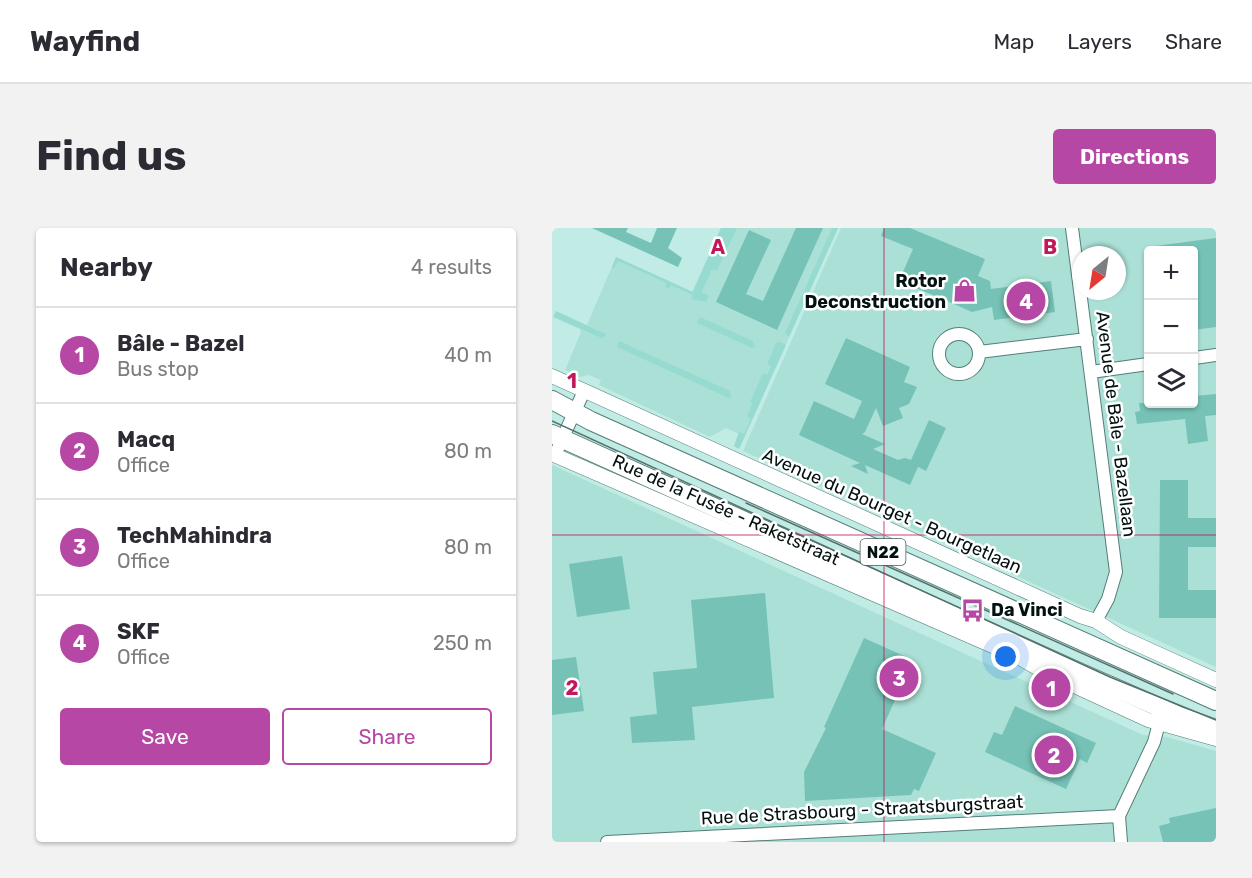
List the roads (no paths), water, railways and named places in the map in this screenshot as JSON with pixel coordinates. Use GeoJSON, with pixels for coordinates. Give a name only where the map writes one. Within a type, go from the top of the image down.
{"type":"FeatureCollection","features":[{"type":"Feature","properties":{"kind":"main road","name":"N22"},"geometry":{"type":"LineString","coordinates":[[552,400],[574,412],[1216,701]]}},
{"type":"Feature","properties":{"kind":"main road","name":"N22"},"geometry":{"type":"LineString","coordinates":[[555,446],[1215,734]]}},
{"type":"Feature","properties":{"kind":"street","name":"Avenue de Bâle - Bazellaan"},"geometry":{"type":"LineString","coordinates":[[1072,228],[1116,572],[1111,593],[1095,621]]}},
{"type":"Feature","properties":{"kind":"street"},"geometry":{"type":"LineString","coordinates":[[979,351],[1086,339]]}},
{"type":"Feature","properties":{"kind":"street"},"geometry":{"type":"LineString","coordinates":[[1198,357],[1216,355]]}},
{"type":"Feature","properties":{"kind":"street"},"geometry":{"type":"LineString","coordinates":[[1091,372],[1144,365]]}},
{"type":"Feature","properties":{"kind":"street","name":"Avenue du Bourget - Bourgetlaan"},"geometry":{"type":"LineString","coordinates":[[552,376],[1095,621],[1121,637],[1216,680]]}},
{"type":"Feature","properties":{"kind":"street"},"geometry":{"type":"LineString","coordinates":[[555,446],[584,391]]}},
{"type":"Feature","properties":{"kind":"street","name":"Rue de la Fusée - Raketstraat"},"geometry":{"type":"LineString","coordinates":[[555,446],[980,640],[1070,685],[1159,723],[1215,734]]}},
{"type":"Feature","properties":{"kind":"street"},"geometry":{"type":"LineString","coordinates":[[1121,842],[1119,816],[1154,742],[1159,723]]}},
{"type":"Feature","properties":{"kind":"street","name":"Rue de Strasbourg - Straatsburgstraat"},"geometry":{"type":"LineString","coordinates":[[608,842],[1119,816]]}},
{"type":"Feature","properties":{"kind":"tram line"},"geometry":{"type":"LineString","coordinates":[[552,421],[1110,677],[1216,720]]}},
{"type":"Feature","properties":{"kind":"tram line"},"geometry":{"type":"LineString","coordinates":[[746,503],[1173,694]]}},
{"type":"Feature","properties":{"kind":"place","name":"Rotor Deconstruction"},"geometry":{"type":"Point","coordinates":[964,291]}},
{"type":"Feature","properties":{"kind":"place","name":"SKF"},"geometry":{"type":"Point","coordinates":[1026,301]}},
{"type":"Feature","properties":{"kind":"place","name":"Da Vinci"},"geometry":{"type":"Point","coordinates":[973,610]}},
{"type":"Feature","properties":{"kind":"place","name":"TechMahindra"},"geometry":{"type":"Point","coordinates":[899,678]}},
{"type":"Feature","properties":{"kind":"place","name":"Bâle - Bazel"},"geometry":{"type":"Point","coordinates":[1051,688]}},
{"type":"Feature","properties":{"kind":"place","name":"Macq"},"geometry":{"type":"Point","coordinates":[1054,755]}}]}
